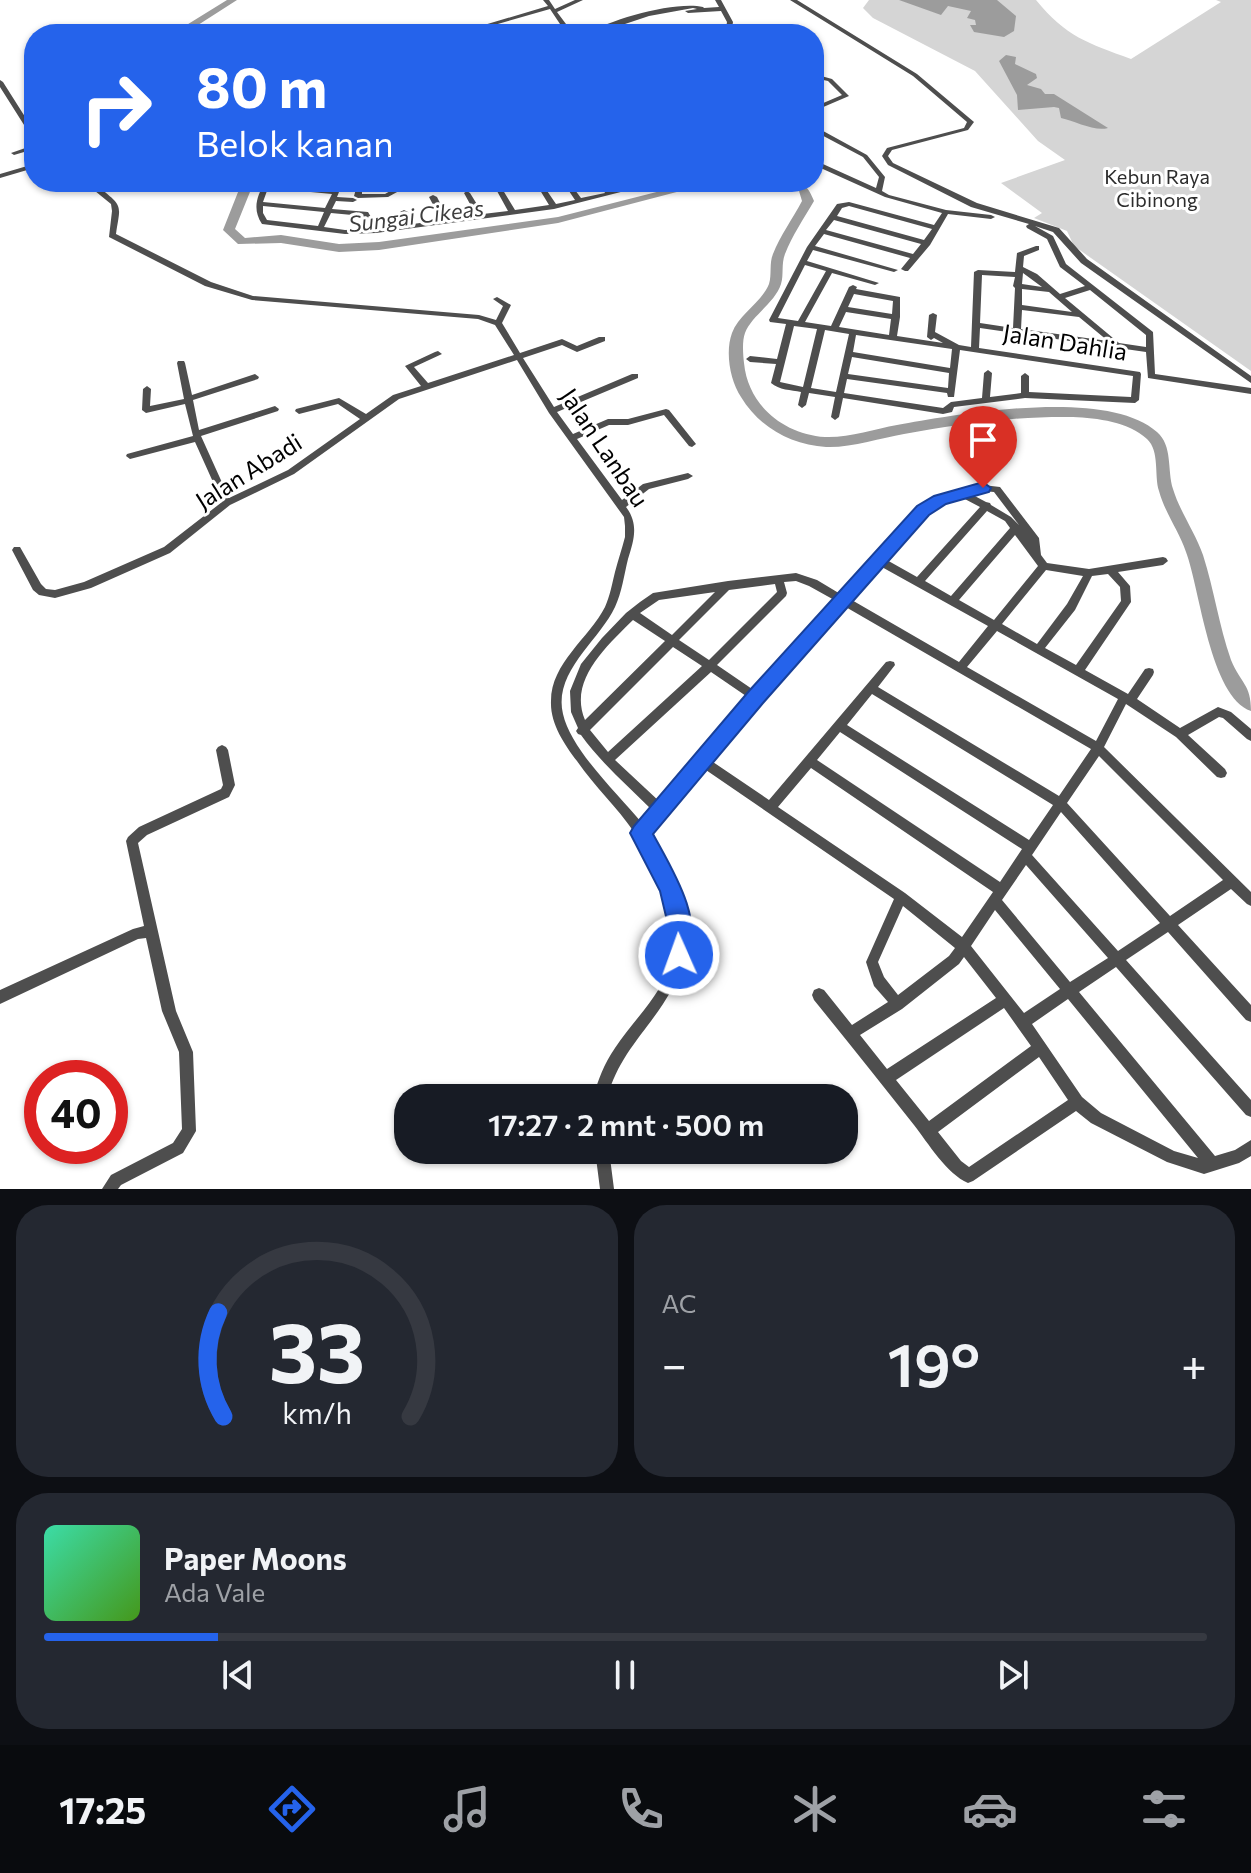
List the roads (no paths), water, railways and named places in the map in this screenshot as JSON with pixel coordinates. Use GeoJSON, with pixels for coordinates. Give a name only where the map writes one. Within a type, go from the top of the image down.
{"type":"FeatureCollection","features":[{"type":"Feature","properties":{"kind":"street"},"geometry":{"type":"LineString","coordinates":[[546,0],[563,24]]}},
{"type":"Feature","properties":{"kind":"street"},"geometry":{"type":"LineString","coordinates":[[495,24],[580,0]]}},
{"type":"Feature","properties":{"kind":"street"},"geometry":{"type":"LineString","coordinates":[[718,0],[730,24]]}},
{"type":"Feature","properties":{"kind":"street"},"geometry":{"type":"LineString","coordinates":[[793,0],[915,75],[971,122],[966,129],[867,155]]}},
{"type":"Feature","properties":{"kind":"street"},"geometry":{"type":"LineString","coordinates":[[611,24],[687,1],[701,8]]}},
{"type":"Feature","properties":{"kind":"street"},"geometry":{"type":"LineString","coordinates":[[688,11],[722,9]]}},
{"type":"Feature","properties":{"kind":"street"},"geometry":{"type":"LineString","coordinates":[[824,79],[833,82],[846,96],[824,105]]}},
{"type":"Feature","properties":{"kind":"street"},"geometry":{"type":"LineString","coordinates":[[0,82],[24,120]]}},
{"type":"Feature","properties":{"kind":"street"},"geometry":{"type":"LineString","coordinates":[[824,134],[867,155],[886,160],[974,205],[1056,230],[1084,261],[1251,380]]}},
{"type":"Feature","properties":{"kind":"street"},"geometry":{"type":"LineString","coordinates":[[886,160],[889,149]]}},
{"type":"Feature","properties":{"kind":"street"},"geometry":{"type":"LineString","coordinates":[[14,153],[24,150]]}},
{"type":"Feature","properties":{"kind":"street"},"geometry":{"type":"LineString","coordinates":[[867,155],[881,173],[879,190]]}},
{"type":"Feature","properties":{"kind":"street"},"geometry":{"type":"LineString","coordinates":[[824,166],[879,190],[882,195],[946,212],[1039,229],[1054,242],[1061,263],[1150,334],[1151,376]]}},
{"type":"Feature","properties":{"kind":"street"},"geometry":{"type":"LineString","coordinates":[[0,176],[24,169]]}},
{"type":"Feature","properties":{"kind":"street"},"geometry":{"type":"LineString","coordinates":[[100,192],[114,203],[116,211],[112,235],[221,288],[286,303],[479,317],[498,323],[507,305],[497,299]]}},
{"type":"Feature","properties":{"kind":"street"},"geometry":{"type":"LineString","coordinates":[[264,192],[259,204],[260,216],[265,222],[320,229],[376,231],[554,207],[615,192]]}},
{"type":"Feature","properties":{"kind":"street"},"geometry":{"type":"LineString","coordinates":[[320,229],[336,192]]}},
{"type":"Feature","properties":{"kind":"street"},"geometry":{"type":"LineString","coordinates":[[359,192],[358,196],[379,197],[392,192]]}},
{"type":"Feature","properties":{"kind":"street"},"geometry":{"type":"LineString","coordinates":[[501,192],[513,213]]}},
{"type":"Feature","properties":{"kind":"street"},"geometry":{"type":"LineString","coordinates":[[544,192],[554,207]]}},
{"type":"Feature","properties":{"kind":"street"},"geometry":{"type":"LineString","coordinates":[[573,192],[579,201]]}},
{"type":"Feature","properties":{"kind":"street"},"geometry":{"type":"LineString","coordinates":[[467,193],[481,217]]}},
{"type":"Feature","properties":{"kind":"street"},"geometry":{"type":"LineString","coordinates":[[433,197],[446,222]]}},
{"type":"Feature","properties":{"kind":"street"},"geometry":{"type":"LineString","coordinates":[[335,199],[353,200]]}},
{"type":"Feature","properties":{"kind":"street"},"geometry":{"type":"LineString","coordinates":[[259,204],[365,214],[376,231]]}},
{"type":"Feature","properties":{"kind":"street"},"geometry":{"type":"LineString","coordinates":[[875,283],[805,263],[821,231],[843,204],[934,227]]}},
{"type":"Feature","properties":{"kind":"street"},"geometry":{"type":"LineString","coordinates":[[404,212],[411,226]]}},
{"type":"Feature","properties":{"kind":"street"},"geometry":{"type":"LineString","coordinates":[[905,269],[927,243],[946,212]]}},
{"type":"Feature","properties":{"kind":"street"},"geometry":{"type":"LineString","coordinates":[[832,217],[927,243]]}},
{"type":"Feature","properties":{"kind":"street"},"geometry":{"type":"LineString","coordinates":[[821,231],[915,257]]}},
{"type":"Feature","properties":{"kind":"street"},"geometry":{"type":"LineString","coordinates":[[811,247],[894,270]]}},
{"type":"Feature","properties":{"kind":"street"},"geometry":{"type":"LineString","coordinates":[[1017,330],[1020,255],[1036,248]]}},
{"type":"Feature","properties":{"kind":"street","name":"Jalan Dahlia"},"geometry":{"type":"LineString","coordinates":[[780,362],[776,385],[943,411],[949,410],[951,405],[986,398],[1025,395],[1132,401],[1138,395],[1137,374],[956,346],[931,338],[893,338],[777,322],[773,318],[805,263]]}},
{"type":"Feature","properties":{"kind":"street"},"geometry":{"type":"LineString","coordinates":[[750,359],[780,362],[795,324],[830,270]]}},
{"type":"Feature","properties":{"kind":"street"},"geometry":{"type":"LineString","coordinates":[[975,349],[979,271],[1019,272],[1051,291],[1116,344]]}},
{"type":"Feature","properties":{"kind":"street"},"geometry":{"type":"LineString","coordinates":[[834,329],[858,278]]}},
{"type":"Feature","properties":{"kind":"street"},"geometry":{"type":"LineString","coordinates":[[1017,286],[1051,291]]}},
{"type":"Feature","properties":{"kind":"street"},"geometry":{"type":"LineString","coordinates":[[1059,297],[1091,287]]}},
{"type":"Feature","properties":{"kind":"street"},"geometry":{"type":"LineString","coordinates":[[852,291],[897,299],[893,338]]}},
{"type":"Feature","properties":{"kind":"street"},"geometry":{"type":"LineString","coordinates":[[1017,307],[1082,315]]}},
{"type":"Feature","properties":{"kind":"street"},"geometry":{"type":"LineString","coordinates":[[844,309],[896,317]]}},
{"type":"Feature","properties":{"kind":"street"},"geometry":{"type":"LineString","coordinates":[[931,338],[933,315]]}},
{"type":"Feature","properties":{"kind":"street","name":"Jalan Lanbau"},"geometry":{"type":"LineString","coordinates":[[498,323],[552,411],[630,521],[630,535],[611,604],[566,675],[555,704],[563,730],[641,833],[671,888],[681,929],[679,955],[655,1006],[612,1064],[602,1084]]}},
{"type":"Feature","properties":{"kind":"street"},"geometry":{"type":"LineString","coordinates":[[976,325],[1150,350]]}},
{"type":"Feature","properties":{"kind":"street"},"geometry":{"type":"LineString","coordinates":[[802,405],[822,327]]}},
{"type":"Feature","properties":{"kind":"street"},"geometry":{"type":"LineString","coordinates":[[835,417],[853,332]]}},
{"type":"Feature","properties":{"kind":"street","name":"Jalan Abadi"},"geometry":{"type":"LineString","coordinates":[[17,550],[37,587],[55,594],[62,593],[167,550],[227,503],[291,472],[396,397],[562,342],[577,349],[602,339]]}},
{"type":"Feature","properties":{"kind":"street"},"geometry":{"type":"LineString","coordinates":[[951,405],[956,346]]}},
{"type":"Feature","properties":{"kind":"street"},"geometry":{"type":"LineString","coordinates":[[425,385],[409,366],[438,354]]}},
{"type":"Feature","properties":{"kind":"street"},"geometry":{"type":"LineString","coordinates":[[849,354],[953,371]]}},
{"type":"Feature","properties":{"kind":"street"},"geometry":{"type":"LineString","coordinates":[[181,363],[197,436],[227,503]]}},
{"type":"Feature","properties":{"kind":"street"},"geometry":{"type":"LineString","coordinates":[[986,398],[988,373]]}},
{"type":"Feature","properties":{"kind":"street"},"geometry":{"type":"LineString","coordinates":[[1137,374],[1251,391]]}},
{"type":"Feature","properties":{"kind":"street"},"geometry":{"type":"LineString","coordinates":[[552,411],[635,376]]}},
{"type":"Feature","properties":{"kind":"street"},"geometry":{"type":"LineString","coordinates":[[845,376],[950,391]]}},
{"type":"Feature","properties":{"kind":"street"},"geometry":{"type":"LineString","coordinates":[[1025,376],[1025,395]]}},
{"type":"Feature","properties":{"kind":"street"},"geometry":{"type":"LineString","coordinates":[[147,389],[146,410],[188,400],[255,377]]}},
{"type":"Feature","properties":{"kind":"street"},"geometry":{"type":"LineString","coordinates":[[299,411],[339,401],[365,418]]}},
{"type":"Feature","properties":{"kind":"street"},"geometry":{"type":"LineString","coordinates":[[130,456],[275,409]]}},
{"type":"Feature","properties":{"kind":"street"},"geometry":{"type":"LineString","coordinates":[[571,438],[608,422],[628,422],[666,412],[692,444]]}},
{"type":"Feature","properties":{"kind":"street"},"geometry":{"type":"LineString","coordinates":[[621,506],[646,486],[688,476]]}},
{"type":"Feature","properties":{"kind":"street"},"geometry":{"type":"LineString","coordinates":[[641,833],[756,697],[931,504],[983,488],[1001,491],[1036,541],[1036,556]]}},
{"type":"Feature","properties":{"kind":"street"},"geometry":{"type":"LineString","coordinates":[[962,493],[987,505],[1016,528],[1044,566],[1089,573],[1163,561]]}},
{"type":"Feature","properties":{"kind":"street"},"geometry":{"type":"LineString","coordinates":[[918,582],[987,505]]}},
{"type":"Feature","properties":{"kind":"street"},"geometry":{"type":"LineString","coordinates":[[952,601],[1016,528]]}},
{"type":"Feature","properties":{"kind":"street"},"geometry":{"type":"LineString","coordinates":[[878,560],[1127,698],[1180,734],[1221,773]]}},
{"type":"Feature","properties":{"kind":"street"},"geometry":{"type":"LineString","coordinates":[[962,666],[1044,566]]}},
{"type":"Feature","properties":{"kind":"street"},"geometry":{"type":"LineString","coordinates":[[1079,670],[1126,602],[1125,586],[1110,570]]}},
{"type":"Feature","properties":{"kind":"street"},"geometry":{"type":"LineString","coordinates":[[1039,649],[1071,607],[1089,573]]}},
{"type":"Feature","properties":{"kind":"street"},"geometry":{"type":"LineString","coordinates":[[659,809],[582,731],[574,698],[577,676],[587,659],[657,596],[778,578],[805,579],[962,666],[1098,748],[1251,900]]}},
{"type":"Feature","properties":{"kind":"street"},"geometry":{"type":"LineString","coordinates":[[609,758],[710,666],[782,593],[778,578]]}},
{"type":"Feature","properties":{"kind":"street"},"geometry":{"type":"LineString","coordinates":[[582,731],[729,584]]}},
{"type":"Feature","properties":{"kind":"street"},"geometry":{"type":"LineString","coordinates":[[634,615],[756,697]]}},
{"type":"Feature","properties":{"kind":"street"},"geometry":{"type":"LineString","coordinates":[[771,807],[890,665]]}},
{"type":"Feature","properties":{"kind":"street"},"geometry":{"type":"LineString","coordinates":[[850,1034],[940,972],[964,947],[1098,748],[1127,698],[1149,672]]}},
{"type":"Feature","properties":{"kind":"street"},"geometry":{"type":"LineString","coordinates":[[872,689],[1061,804],[1251,1015]]}},
{"type":"Feature","properties":{"kind":"street"},"geometry":{"type":"LineString","coordinates":[[1180,734],[1218,712],[1227,715],[1251,736]]}},
{"type":"Feature","properties":{"kind":"street"},"geometry":{"type":"LineString","coordinates":[[841,727],[1027,851],[1117,959],[1251,1110]]}},
{"type":"Feature","properties":{"kind":"street"},"geometry":{"type":"LineString","coordinates":[[109,1189],[116,1180],[178,1148],[189,1131],[186,1052],[169,1011],[132,841],[143,831],[225,793],[229,785],[222,750]]}},
{"type":"Feature","properties":{"kind":"street"},"geometry":{"type":"LineString","coordinates":[[702,761],[901,897],[964,947],[1023,1022],[1077,1102],[1108,1126],[1153,1148],[1204,1167],[1251,1147]]}},
{"type":"Feature","properties":{"kind":"street"},"geometry":{"type":"LineString","coordinates":[[811,762],[999,896],[1070,990],[1213,1165]]}},
{"type":"Feature","properties":{"kind":"street"},"geometry":{"type":"LineString","coordinates":[[1023,1022],[1232,881]]}},
{"type":"Feature","properties":{"kind":"street"},"geometry":{"type":"LineString","coordinates":[[897,1004],[879,981],[872,962],[901,897]]}},
{"type":"Feature","properties":{"kind":"street"},"geometry":{"type":"LineString","coordinates":[[0,997],[137,933],[151,932]]}},
{"type":"Feature","properties":{"kind":"street"},"geometry":{"type":"LineString","coordinates":[[819,995],[962,1173],[972,1175],[1077,1102]]}},
{"type":"Feature","properties":{"kind":"street"},"geometry":{"type":"LineString","coordinates":[[885,1079],[1006,999]]}},
{"type":"Feature","properties":{"kind":"street"},"geometry":{"type":"LineString","coordinates":[[927,1131],[1041,1047]]}},
{"type":"Feature","properties":{"kind":"street"},"geometry":{"type":"LineString","coordinates":[[604,1164],[607,1189]]}},
{"type":"Feature","properties":{"kind":"waterway","name":"Sungai Cikeas"},"geometry":{"type":"LineString","coordinates":[[193,24],[233,0]]}},
{"type":"Feature","properties":{"kind":"waterway","name":"Sungai Cikeas"},"geometry":{"type":"LineString","coordinates":[[244,192],[229,230],[242,242],[281,239],[339,248],[379,246],[558,220],[669,192]]}},
{"type":"Feature","properties":{"kind":"waterway","name":"Sungai Cikeas"},"geometry":{"type":"LineString","coordinates":[[805,192],[808,201],[778,256],[775,285],[739,332],[736,354],[738,375],[745,394],[756,410],[788,433],[829,442],[948,422],[1044,412],[1087,413],[1124,420],[1151,434],[1161,450],[1168,498],[1194,552],[1223,660],[1231,679],[1251,704]]}},
{"type":"Feature","properties":{"kind":"park label","name":"Kebun Raya Cibinong"},"geometry":{"type":"Point","coordinates":[1157,188]}}]}
